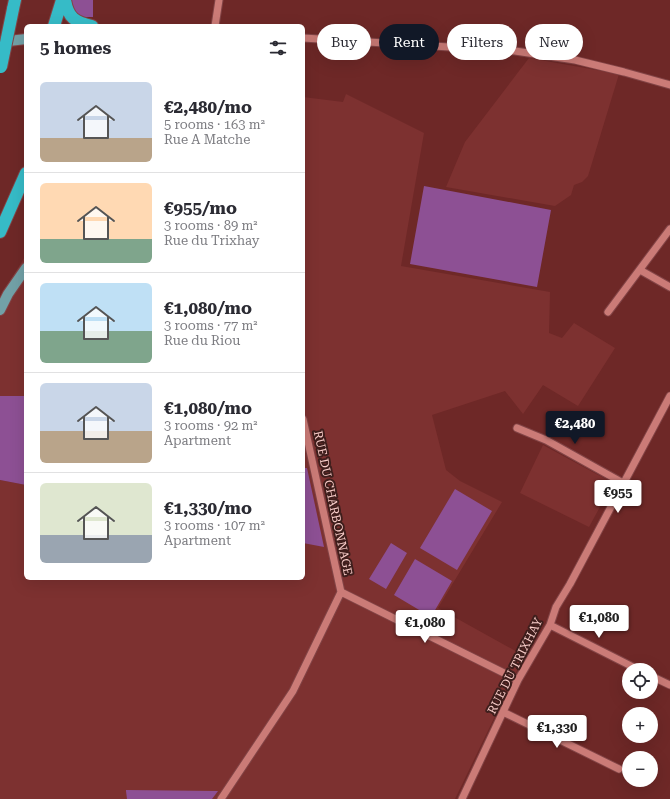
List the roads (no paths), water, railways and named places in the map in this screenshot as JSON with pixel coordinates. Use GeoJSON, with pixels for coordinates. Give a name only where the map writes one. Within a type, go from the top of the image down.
{"type":"FeatureCollection","features":[{"type":"Feature","properties":{"kind":"highway"},"geometry":{"type":"LineString","coordinates":[[55,24],[62,0]]}},
{"type":"Feature","properties":{"kind":"highway"},"geometry":{"type":"LineString","coordinates":[[66,0],[69,13],[74,19],[83,24]]}},
{"type":"Feature","properties":{"kind":"highway"},"geometry":{"type":"LineString","coordinates":[[0,68],[14,4]]}},
{"type":"Feature","properties":{"kind":"highway"},"geometry":{"type":"LineString","coordinates":[[0,232],[24,178]]}},
{"type":"Feature","properties":{"kind":"main road"},"geometry":{"type":"LineString","coordinates":[[0,42],[24,39]]}},
{"type":"Feature","properties":{"kind":"main road"},"geometry":{"type":"LineString","coordinates":[[0,310],[8,294],[24,271]]}},
{"type":"Feature","properties":{"kind":"street"},"geometry":{"type":"LineString","coordinates":[[215,24],[219,0]]}},
{"type":"Feature","properties":{"kind":"street"},"geometry":{"type":"LineString","coordinates":[[305,38],[515,51],[575,60],[670,85]]}},
{"type":"Feature","properties":{"kind":"street"},"geometry":{"type":"LineString","coordinates":[[608,312],[670,229]]}},
{"type":"Feature","properties":{"kind":"street"},"geometry":{"type":"LineString","coordinates":[[640,270],[670,287]]}},
{"type":"Feature","properties":{"kind":"street","name":"RUE DU TRIXHAY"},"geometry":{"type":"LineString","coordinates":[[462,799],[518,680],[550,625],[556,607],[570,584],[670,396]]}},
{"type":"Feature","properties":{"kind":"street","name":"RUE DU CHARBONNAGE"},"geometry":{"type":"LineString","coordinates":[[221,799],[293,691],[341,592],[305,428]]}},
{"type":"Feature","properties":{"kind":"street"},"geometry":{"type":"LineString","coordinates":[[517,428],[546,440],[624,483]]}},
{"type":"Feature","properties":{"kind":"street","name":"RUE DU CHARBONNAGE"},"geometry":{"type":"LineString","coordinates":[[341,592],[518,680]]}},
{"type":"Feature","properties":{"kind":"street"},"geometry":{"type":"LineString","coordinates":[[550,625],[625,663]]}},
{"type":"Feature","properties":{"kind":"street"},"geometry":{"type":"LineString","coordinates":[[658,679],[670,685]]}},
{"type":"Feature","properties":{"kind":"street"},"geometry":{"type":"LineString","coordinates":[[503,712],[619,769]]}}]}
